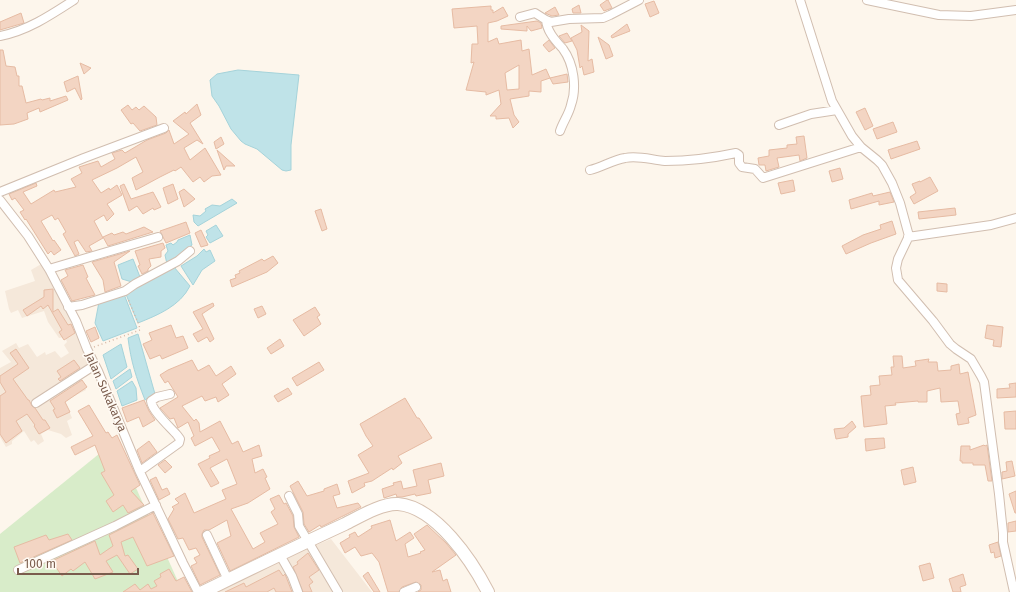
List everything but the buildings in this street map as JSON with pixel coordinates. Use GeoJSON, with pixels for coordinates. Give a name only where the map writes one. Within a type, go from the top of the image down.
{"type":"FeatureCollection","features":[{"type":"Feature","properties":{"kind":"main road"},"geometry":{"type":"LineString","coordinates":[[203,592],[280,555],[307,540],[374,510],[391,505],[404,505],[427,516],[449,534],[463,552],[488,592]]}},
{"type":"Feature","properties":{"kind":"street"},"geometry":{"type":"LineString","coordinates":[[0,36],[15,32],[36,23],[74,0]]}},
{"type":"Feature","properties":{"kind":"street"},"geometry":{"type":"LineString","coordinates":[[520,17],[535,13],[546,20],[554,22],[603,18],[639,0]]}},
{"type":"Feature","properties":{"kind":"street"},"geometry":{"type":"LineString","coordinates":[[800,0],[832,101],[852,136],[861,147],[877,160],[892,183],[908,231],[908,237],[898,259],[896,268],[898,280],[950,344],[971,359],[984,382],[1000,500],[1003,542],[1014,592]]}},
{"type":"Feature","properties":{"kind":"street"},"geometry":{"type":"LineString","coordinates":[[867,0],[925,13],[956,16],[1016,10]]}},
{"type":"Feature","properties":{"kind":"street"},"geometry":{"type":"LineString","coordinates":[[546,20],[551,34],[564,50],[573,77],[572,105],[560,130]]}},
{"type":"Feature","properties":{"kind":"street"},"geometry":{"type":"LineString","coordinates":[[779,125],[811,114],[837,110]]}},
{"type":"Feature","properties":{"kind":"street"},"geometry":{"type":"LineString","coordinates":[[0,192],[164,128]]}},
{"type":"Feature","properties":{"kind":"street"},"geometry":{"type":"LineString","coordinates":[[590,170],[625,158],[637,157],[666,161],[692,161],[736,153],[739,155],[739,163],[742,167],[755,169],[763,178],[861,147]]}},
{"type":"Feature","properties":{"kind":"street","name":"Jalan Sukakarya"},"geometry":{"type":"LineString","coordinates":[[0,200],[28,236],[49,270],[76,321],[140,471],[198,592]]}},
{"type":"Feature","properties":{"kind":"street"},"geometry":{"type":"LineString","coordinates":[[908,237],[991,225],[1016,218]]}},
{"type":"Feature","properties":{"kind":"street"},"geometry":{"type":"LineString","coordinates":[[49,270],[158,237]]}},
{"type":"Feature","properties":{"kind":"street"},"geometry":{"type":"LineString","coordinates":[[68,306],[82,305],[125,291],[178,261],[190,251]]}},
{"type":"Feature","properties":{"kind":"street"},"geometry":{"type":"LineString","coordinates":[[36,403],[95,365]]}},
{"type":"Feature","properties":{"kind":"street"},"geometry":{"type":"LineString","coordinates":[[140,471],[179,443],[180,439],[154,410],[151,403],[151,401],[157,397],[170,394]]}},
{"type":"Feature","properties":{"kind":"street"},"geometry":{"type":"LineString","coordinates":[[289,496],[298,514],[299,526],[338,592]]}},
{"type":"Feature","properties":{"kind":"street"},"geometry":{"type":"LineString","coordinates":[[18,570],[115,526],[156,505]]}},
{"type":"Feature","properties":{"kind":"street"},"geometry":{"type":"LineString","coordinates":[[207,535],[228,580]]}},
{"type":"Feature","properties":{"kind":"street"},"geometry":{"type":"LineString","coordinates":[[280,555],[292,576],[298,592]]}},
{"type":"Feature","properties":{"kind":"street"},"geometry":{"type":"LineString","coordinates":[[404,592],[416,587]]}},
{"type":"Feature","properties":{"kind":"path"},"geometry":{"type":"LineString","coordinates":[[87,349],[140,330],[125,291]]}},
{"type":"Feature","properties":{"kind":"shaded area"},"geometry":{"type":"Polygon","coordinates":[[[43,263],[94,366],[81,376],[86,390],[65,401],[72,418],[67,421],[72,435],[66,438],[61,434],[48,430],[41,434],[44,441],[38,445],[34,440],[31,442],[24,431],[12,441],[12,444],[6,447],[0,437],[0,368],[11,362],[2,351],[16,343],[19,348],[28,344],[37,357],[45,352],[46,355],[55,351],[61,358],[69,353],[64,345],[67,342],[65,337],[59,338],[48,322],[44,311],[22,318],[18,310],[11,313],[9,309],[5,291],[35,281],[31,270],[43,263]]]}},
{"type":"Feature","properties":{"kind":"shaded area"},"geometry":{"type":"Polygon","coordinates":[[[331,539],[372,592],[203,592],[331,539]]]}},
{"type":"Feature","properties":{"kind":"green space"},"geometry":{"type":"Polygon","coordinates":[[[115,441],[180,586],[171,592],[0,592],[0,534],[115,441]]]}},
{"type":"Feature","properties":{"kind":"water"},"geometry":{"type":"Polygon","coordinates":[[[238,70],[299,75],[291,145],[291,170],[282,170],[257,149],[241,141],[231,129],[212,96],[210,80],[217,74],[238,70]]]}},
{"type":"Feature","properties":{"kind":"water"},"geometry":{"type":"Polygon","coordinates":[[[232,199],[237,203],[198,226],[194,222],[193,215],[200,216],[206,211],[205,209],[212,205],[220,206],[232,199]]]}},
{"type":"Feature","properties":{"kind":"water"},"geometry":{"type":"Polygon","coordinates":[[[216,225],[223,236],[210,243],[206,237],[208,235],[206,231],[216,225]]]}},
{"type":"Feature","properties":{"kind":"water"},"geometry":{"type":"Polygon","coordinates":[[[190,235],[192,245],[180,254],[177,260],[167,264],[165,255],[168,251],[166,245],[171,243],[173,245],[178,240],[190,235]]]}},
{"type":"Feature","properties":{"kind":"water"},"geometry":{"type":"Polygon","coordinates":[[[204,249],[206,252],[210,250],[215,261],[202,270],[193,285],[181,266],[197,256],[204,249]]]}},
{"type":"Feature","properties":{"kind":"water"},"geometry":{"type":"Polygon","coordinates":[[[133,259],[140,277],[132,282],[122,279],[118,265],[133,259]]]}},
{"type":"Feature","properties":{"kind":"water"},"geometry":{"type":"Polygon","coordinates":[[[174,267],[190,286],[186,293],[168,309],[138,323],[125,292],[174,267]]]}},
{"type":"Feature","properties":{"kind":"water"},"geometry":{"type":"Polygon","coordinates":[[[124,294],[137,328],[103,341],[95,323],[99,302],[124,294]]]}},
{"type":"Feature","properties":{"kind":"water"},"geometry":{"type":"Polygon","coordinates":[[[138,334],[155,394],[145,400],[134,369],[128,338],[138,334]]]}},
{"type":"Feature","properties":{"kind":"water"},"geometry":{"type":"Polygon","coordinates":[[[121,344],[127,367],[111,379],[103,355],[121,344]]]}},
{"type":"Feature","properties":{"kind":"water"},"geometry":{"type":"Polygon","coordinates":[[[130,369],[132,377],[116,389],[113,381],[130,369]]]}},
{"type":"Feature","properties":{"kind":"water"},"geometry":{"type":"Polygon","coordinates":[[[132,381],[136,388],[137,400],[122,406],[117,391],[132,381]]]}}]}
